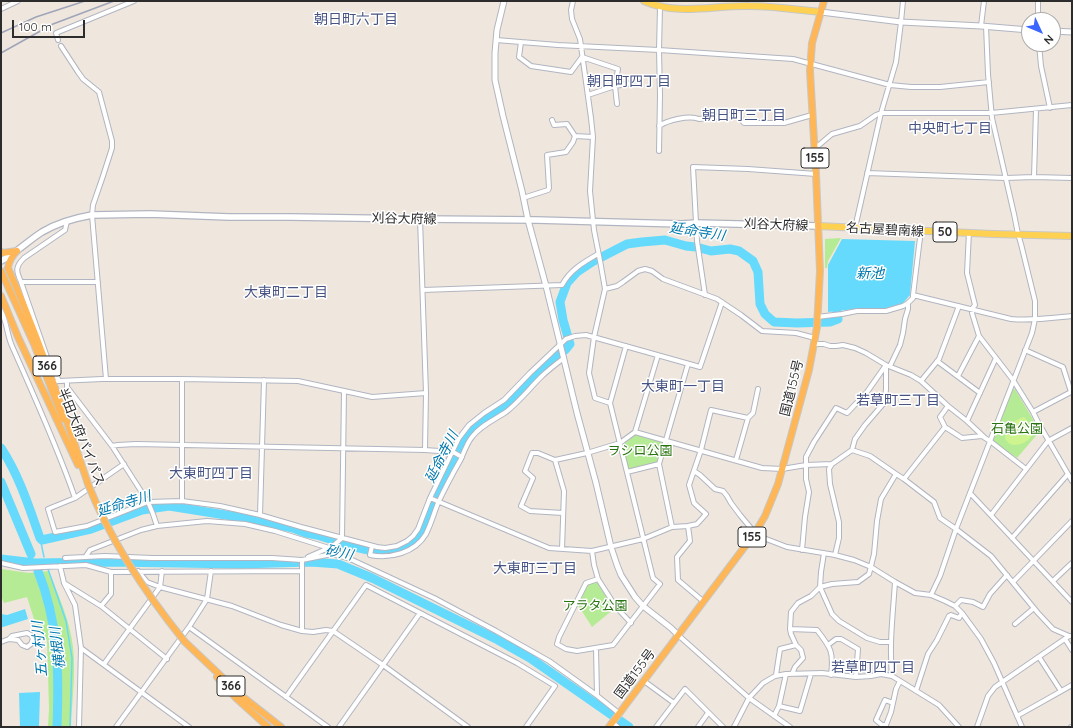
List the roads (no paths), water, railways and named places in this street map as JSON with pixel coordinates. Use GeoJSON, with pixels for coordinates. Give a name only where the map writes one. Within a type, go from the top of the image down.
{"type":"FeatureCollection","features":[{"type":"Feature","properties":{"kind":"highway","name":"国道155号"},"geometry":{"type":"LineString","coordinates":[[613,725],[678,635],[755,533],[773,498],[782,469],[807,377],[817,327],[820,271],[810,63],[812,43],[824,1]]}},
{"type":"Feature","properties":{"kind":"highway"},"geometry":{"type":"LineString","coordinates":[[1,252],[7,253],[17,251]]}},
{"type":"Feature","properties":{"kind":"highway","name":"366"},"geometry":{"type":"LineString","coordinates":[[17,251],[11,257],[8,268],[63,407],[88,484]]}},
{"type":"Feature","properties":{"kind":"highway","name":"半田大府パイパス"},"geometry":{"type":"LineString","coordinates":[[1,271],[34,344],[88,484],[98,507],[127,561],[143,587],[197,657],[236,698],[268,727]]}},
{"type":"Feature","properties":{"kind":"highway","name":"366"},"geometry":{"type":"LineString","coordinates":[[1,296],[88,484]]}},
{"type":"Feature","properties":{"kind":"highway","name":"半田大府パイパス"},"geometry":{"type":"LineString","coordinates":[[185,642],[243,697],[281,727]]}},
{"type":"Feature","properties":{"kind":"main road"},"geometry":{"type":"LineString","coordinates":[[644,1],[670,9],[690,10],[769,4],[821,12]]}},
{"type":"Feature","properties":{"kind":"main road","name":"刈谷大府線"},"geometry":{"type":"LineString","coordinates":[[1,261],[43,232],[67,221],[92,215],[150,214],[229,217],[528,220],[818,226]]}},
{"type":"Feature","properties":{"kind":"main road","name":"名古屋碧南線"},"geometry":{"type":"LineString","coordinates":[[818,226],[1072,236]]}},
{"type":"Feature","properties":{"kind":"street"},"geometry":{"type":"LineString","coordinates":[[1,9],[18,1]]}},
{"type":"Feature","properties":{"kind":"street"},"geometry":{"type":"LineString","coordinates":[[58,40],[56,33],[134,1]]}},
{"type":"Feature","properties":{"kind":"street"},"geometry":{"type":"LineString","coordinates":[[504,1],[497,30],[495,53],[495,80],[502,116],[616,565],[635,597],[643,606],[671,628],[748,698],[790,727]]}},
{"type":"Feature","properties":{"kind":"street"},"geometry":{"type":"LineString","coordinates":[[573,1],[571,10],[572,19],[580,39],[593,137],[590,191],[593,222],[605,289],[594,338],[590,372],[595,398],[610,403]]}},
{"type":"Feature","properties":{"kind":"street"},"geometry":{"type":"LineString","coordinates":[[854,228],[881,113],[896,62],[903,1]]}},
{"type":"Feature","properties":{"kind":"street"},"geometry":{"type":"LineString","coordinates":[[931,595],[940,576],[956,528],[1032,333],[1035,319],[1035,301],[1018,234],[991,113],[983,26],[984,1]]}},
{"type":"Feature","properties":{"kind":"street"},"geometry":{"type":"LineString","coordinates":[[1038,1],[1038,12]]}},
{"type":"Feature","properties":{"kind":"street"},"geometry":{"type":"LineString","coordinates":[[656,4],[660,95],[659,151]]}},
{"type":"Feature","properties":{"kind":"street"},"geometry":{"type":"LineString","coordinates":[[821,12],[901,22],[1021,29]]}},
{"type":"Feature","properties":{"kind":"street"},"geometry":{"type":"LineString","coordinates":[[1061,31],[1072,32]]}},
{"type":"Feature","properties":{"kind":"street"},"geometry":{"type":"LineString","coordinates":[[496,40],[558,46],[659,50],[793,59],[890,85],[911,87],[940,87],[989,82]]}},
{"type":"Feature","properties":{"kind":"street"},"geometry":{"type":"LineString","coordinates":[[521,42],[519,56],[530,66],[571,72],[582,56]]}},
{"type":"Feature","properties":{"kind":"street"},"geometry":{"type":"LineString","coordinates":[[61,46],[78,72],[99,92],[111,135],[112,148],[92,205],[106,379]]}},
{"type":"Feature","properties":{"kind":"street"},"geometry":{"type":"LineString","coordinates":[[1040,52],[1041,66],[1050,108]]}},
{"type":"Feature","properties":{"kind":"street"},"geometry":{"type":"LineString","coordinates":[[582,56],[618,68],[615,86],[618,104]]}},
{"type":"Feature","properties":{"kind":"street"},"geometry":{"type":"LineString","coordinates":[[588,95],[615,86],[632,83]]}},
{"type":"Feature","properties":{"kind":"street"},"geometry":{"type":"LineString","coordinates":[[814,147],[819,145],[832,134],[860,126],[881,113],[991,113],[1072,106]]}},
{"type":"Feature","properties":{"kind":"street"},"geometry":{"type":"LineString","coordinates":[[1034,177],[1036,108]]}},
{"type":"Feature","properties":{"kind":"street"},"geometry":{"type":"LineString","coordinates":[[659,126],[666,122],[693,117],[698,119],[738,114],[744,123],[784,123],[812,115]]}},
{"type":"Feature","properties":{"kind":"street"},"geometry":{"type":"LineString","coordinates":[[552,120],[554,125],[567,124],[575,136]]}},
{"type":"Feature","properties":{"kind":"street"},"geometry":{"type":"LineString","coordinates":[[523,198],[548,190],[547,155],[566,152],[575,136]]}},
{"type":"Feature","properties":{"kind":"street"},"geometry":{"type":"LineString","coordinates":[[575,136],[593,137]]}},
{"type":"Feature","properties":{"kind":"street"},"geometry":{"type":"LineString","coordinates":[[705,294],[697,241],[693,167],[816,174]]}},
{"type":"Feature","properties":{"kind":"street"},"geometry":{"type":"LineString","coordinates":[[867,173],[1006,178],[1072,178]]}},
{"type":"Feature","properties":{"kind":"street"},"geometry":{"type":"LineString","coordinates":[[420,219],[426,394],[424,450]]}},
{"type":"Feature","properties":{"kind":"street"},"geometry":{"type":"LineString","coordinates":[[67,221],[65,230],[24,258],[18,264],[17,272],[48,360],[58,381],[106,379],[298,381],[372,397],[426,394]]}},
{"type":"Feature","properties":{"kind":"street"},"geometry":{"type":"LineString","coordinates":[[817,317],[857,311],[886,311],[908,303],[913,298],[921,231]]}},
{"type":"Feature","properties":{"kind":"street"},"geometry":{"type":"LineString","coordinates":[[969,232],[967,273],[975,305],[972,309],[972,313],[979,336],[1014,380],[1072,481]]}},
{"type":"Feature","properties":{"kind":"street"},"geometry":{"type":"LineString","coordinates":[[423,290],[562,285],[569,274],[582,263],[598,254]]}},
{"type":"Feature","properties":{"kind":"street"},"geometry":{"type":"LineString","coordinates":[[605,289],[617,286],[638,271],[645,269],[652,271],[663,279],[705,294],[722,302],[762,331],[796,334],[824,344],[855,348],[888,366],[921,380],[984,438],[1026,469]]}},
{"type":"Feature","properties":{"kind":"street"},"geometry":{"type":"LineString","coordinates":[[21,282],[98,282]]}},
{"type":"Feature","properties":{"kind":"street"},"geometry":{"type":"LineString","coordinates":[[913,295],[1011,319],[1022,320],[1072,316]]}},
{"type":"Feature","properties":{"kind":"street"},"geometry":{"type":"LineString","coordinates":[[124,464],[75,498],[48,509],[56,532],[87,526],[148,502],[182,501],[220,506],[260,515],[372,546],[385,548],[402,544],[407,541],[418,529],[430,498],[459,438],[469,425],[504,400],[566,339],[586,335],[700,367],[722,302]]}},
{"type":"Feature","properties":{"kind":"street"},"geometry":{"type":"LineString","coordinates":[[802,550],[809,492],[806,479],[806,458],[814,442],[836,408],[847,413],[867,392],[888,366],[900,345],[908,303]]}},
{"type":"Feature","properties":{"kind":"street"},"geometry":{"type":"LineString","coordinates":[[921,380],[937,361],[959,306]]}},
{"type":"Feature","properties":{"kind":"street"},"geometry":{"type":"LineString","coordinates":[[1,311],[10,340],[54,442],[75,498]]}},
{"type":"Feature","properties":{"kind":"street"},"geometry":{"type":"LineString","coordinates":[[958,376],[979,336]]}},
{"type":"Feature","properties":{"kind":"street"},"geometry":{"type":"LineString","coordinates":[[598,579],[586,583],[559,637],[558,644],[566,649],[577,651],[613,645],[660,584],[653,578],[610,403],[626,346]]}},
{"type":"Feature","properties":{"kind":"street"},"geometry":{"type":"LineString","coordinates":[[1025,350],[1063,367],[1071,392],[1033,412]]}},
{"type":"Feature","properties":{"kind":"street"},"geometry":{"type":"LineString","coordinates":[[563,513],[530,511],[521,506],[533,478],[525,472],[532,453],[538,453],[555,460],[588,453],[620,443],[636,432],[658,355]]}},
{"type":"Feature","properties":{"kind":"street"},"geometry":{"type":"LineString","coordinates":[[372,546],[370,555],[379,557],[395,556],[412,548],[419,542],[426,534],[439,502],[471,438],[482,427],[506,411],[564,357]]}},
{"type":"Feature","properties":{"kind":"street"},"geometry":{"type":"LineString","coordinates":[[967,421],[996,358]]}},
{"type":"Feature","properties":{"kind":"street"},"geometry":{"type":"LineString","coordinates":[[937,361],[980,393]]}},
{"type":"Feature","properties":{"kind":"street"},"geometry":{"type":"LineString","coordinates":[[672,527],[659,464],[688,364]]}},
{"type":"Feature","properties":{"kind":"street"},"geometry":{"type":"LineString","coordinates":[[835,555],[839,538],[839,522],[830,484],[829,469],[832,464],[852,450],[855,439],[884,403],[888,366]]}},
{"type":"Feature","properties":{"kind":"street"},"geometry":{"type":"LineString","coordinates":[[182,379],[182,501]]}},
{"type":"Feature","properties":{"kind":"street"},"geometry":{"type":"LineString","coordinates":[[67,380],[67,387],[112,446],[148,502],[157,526]]}},
{"type":"Feature","properties":{"kind":"street"},"geometry":{"type":"LineString","coordinates":[[260,515],[264,380]]}},
{"type":"Feature","properties":{"kind":"street"},"geometry":{"type":"LineString","coordinates":[[31,390],[38,387]]}},
{"type":"Feature","properties":{"kind":"street"},"geometry":{"type":"LineString","coordinates":[[736,460],[748,418],[753,413],[758,389]]}},
{"type":"Feature","properties":{"kind":"street"},"geometry":{"type":"LineString","coordinates":[[302,560],[331,547],[342,538],[344,391]]}},
{"type":"Feature","properties":{"kind":"street"},"geometry":{"type":"LineString","coordinates":[[512,392],[519,399]]}},
{"type":"Feature","properties":{"kind":"street"},"geometry":{"type":"LineString","coordinates":[[948,406],[940,417],[945,427],[962,438],[982,436]]}},
{"type":"Feature","properties":{"kind":"street"},"geometry":{"type":"LineString","coordinates":[[430,498],[549,548],[592,551],[643,539],[672,527],[697,524],[706,514],[694,503],[689,485],[711,410],[748,418]]}},
{"type":"Feature","properties":{"kind":"street"},"geometry":{"type":"LineString","coordinates":[[904,479],[945,427]]}},
{"type":"Feature","properties":{"kind":"street"},"geometry":{"type":"LineString","coordinates":[[990,514],[1048,441],[1072,428]]}},
{"type":"Feature","properties":{"kind":"street"},"geometry":{"type":"LineString","coordinates":[[636,432],[762,468],[782,469],[806,465],[832,464]]}},
{"type":"Feature","properties":{"kind":"street"},"geometry":{"type":"LineString","coordinates":[[112,446],[136,444],[424,450],[453,452],[461,457]]}},
{"type":"Feature","properties":{"kind":"street"},"geometry":{"type":"LineString","coordinates":[[852,450],[870,456],[934,502],[940,518],[956,528],[991,556],[1053,629],[1068,637],[1072,650]]}},
{"type":"Feature","properties":{"kind":"street"},"geometry":{"type":"LineString","coordinates":[[555,460],[564,491],[562,549]]}},
{"type":"Feature","properties":{"kind":"street"},"geometry":{"type":"LineString","coordinates":[[627,472],[659,464]]}},
{"type":"Feature","properties":{"kind":"street"},"geometry":{"type":"LineString","coordinates":[[694,471],[715,489],[722,491],[755,533],[761,537],[787,547],[835,555],[854,560],[871,567],[916,593],[931,595],[955,606],[981,639],[994,663],[1022,727]]}},
{"type":"Feature","properties":{"kind":"street"},"geometry":{"type":"LineString","coordinates":[[792,674],[795,667],[803,658],[801,650],[796,645],[790,634],[791,612],[798,603],[811,596],[820,587],[832,584],[858,582],[869,574],[874,554],[881,499],[896,474]]}},
{"type":"Feature","properties":{"kind":"street"},"geometry":{"type":"LineString","coordinates":[[1012,538],[1068,474]]}},
{"type":"Feature","properties":{"kind":"street"},"geometry":{"type":"LineString","coordinates":[[970,493],[1072,602]]}},
{"type":"Feature","properties":{"kind":"street"},"geometry":{"type":"LineString","coordinates":[[86,565],[86,557],[90,550],[141,530],[157,526],[207,521],[245,524],[331,547]]}},
{"type":"Feature","properties":{"kind":"street"},"geometry":{"type":"LineString","coordinates":[[1013,582],[1072,521]]}},
{"type":"Feature","properties":{"kind":"street"},"geometry":{"type":"LineString","coordinates":[[688,526],[690,542],[677,557],[678,580],[704,602]]}},
{"type":"Feature","properties":{"kind":"street"},"geometry":{"type":"LineString","coordinates":[[407,541],[412,548]]}},
{"type":"Feature","properties":{"kind":"street"},"geometry":{"type":"LineString","coordinates":[[592,551],[598,579],[616,608],[630,623]]}},
{"type":"Feature","properties":{"kind":"street"},"geometry":{"type":"LineString","coordinates":[[824,553],[820,572],[820,587],[832,614],[847,627],[873,641],[891,642]]}},
{"type":"Feature","properties":{"kind":"street"},"geometry":{"type":"LineString","coordinates":[[65,558],[105,556],[152,558],[272,558],[302,560],[332,554],[348,558],[434,598],[496,630],[549,660],[620,714]]}},
{"type":"Feature","properties":{"kind":"street"},"geometry":{"type":"LineString","coordinates":[[302,560],[302,631]]}},
{"type":"Feature","properties":{"kind":"street"},"geometry":{"type":"LineString","coordinates":[[1,563],[23,568],[86,565],[111,572],[302,571]]}},
{"type":"Feature","properties":{"kind":"street"},"geometry":{"type":"LineString","coordinates":[[1052,581],[1072,563]]}},
{"type":"Feature","properties":{"kind":"street"},"geometry":{"type":"LineString","coordinates":[[60,566],[64,583],[75,605],[81,648],[79,727]]}},
{"type":"Feature","properties":{"kind":"street"},"geometry":{"type":"LineString","coordinates":[[138,571],[147,582],[160,587],[232,606],[281,625],[302,631],[333,631],[383,665],[468,727]]}},
{"type":"Feature","properties":{"kind":"street"},"geometry":{"type":"LineString","coordinates":[[104,664],[160,587],[162,571]]}},
{"type":"Feature","properties":{"kind":"street"},"geometry":{"type":"LineString","coordinates":[[116,727],[167,659],[207,599],[211,571]]}},
{"type":"Feature","properties":{"kind":"street"},"geometry":{"type":"LineString","coordinates":[[100,606],[111,594],[111,572]]}},
{"type":"Feature","properties":{"kind":"street"},"geometry":{"type":"LineString","coordinates":[[955,606],[961,600],[973,602],[983,607],[990,594],[1007,575]]}},
{"type":"Feature","properties":{"kind":"street"},"geometry":{"type":"LineString","coordinates":[[892,676],[891,642],[895,582]]}},
{"type":"Feature","properties":{"kind":"street"},"geometry":{"type":"LineString","coordinates":[[64,583],[100,606],[167,659]]}},
{"type":"Feature","properties":{"kind":"street"},"geometry":{"type":"LineString","coordinates":[[286,697],[366,585],[517,663],[555,686],[526,727]]}},
{"type":"Feature","properties":{"kind":"street"},"geometry":{"type":"LineString","coordinates":[[1015,624],[1034,608]]}},
{"type":"Feature","properties":{"kind":"street"},"geometry":{"type":"LineString","coordinates":[[339,727],[420,613]]}},
{"type":"Feature","properties":{"kind":"street"},"geometry":{"type":"LineString","coordinates":[[916,691],[928,654],[949,616],[951,615],[958,618],[962,613]]}},
{"type":"Feature","properties":{"kind":"street"},"geometry":{"type":"LineString","coordinates":[[189,627],[328,727]]}},
{"type":"Feature","properties":{"kind":"street"},"geometry":{"type":"LineString","coordinates":[[790,629],[818,630],[832,652],[831,675]]}},
{"type":"Feature","properties":{"kind":"street"},"geometry":{"type":"LineString","coordinates":[[1,642],[12,636],[26,633],[31,635],[33,639],[32,644],[27,647],[22,645],[18,640],[9,639]]}},
{"type":"Feature","properties":{"kind":"street"},"geometry":{"type":"LineString","coordinates":[[977,727],[988,696],[995,687],[1068,637]]}},
{"type":"Feature","properties":{"kind":"street"},"geometry":{"type":"LineString","coordinates":[[828,645],[840,638],[858,649],[856,678]]}},
{"type":"Feature","properties":{"kind":"street"},"geometry":{"type":"LineString","coordinates":[[776,676],[780,649],[796,645]]}},
{"type":"Feature","properties":{"kind":"street"},"geometry":{"type":"LineString","coordinates":[[81,648],[189,727]]}},
{"type":"Feature","properties":{"kind":"street"},"geometry":{"type":"LineString","coordinates":[[596,648],[597,695]]}},
{"type":"Feature","properties":{"kind":"street"},"geometry":{"type":"LineString","coordinates":[[1039,657],[1061,691]]}},
{"type":"Feature","properties":{"kind":"street"},"geometry":{"type":"LineString","coordinates":[[734,727],[748,698],[763,683],[776,676],[786,674],[822,673],[856,678],[881,674],[892,676],[939,705],[959,727]]}},
{"type":"Feature","properties":{"kind":"street"},"geometry":{"type":"LineString","coordinates":[[774,716],[779,706],[786,674]]}},
{"type":"Feature","properties":{"kind":"street"},"geometry":{"type":"LineString","coordinates":[[779,706],[800,711],[811,674]]}},
{"type":"Feature","properties":{"kind":"street"},"geometry":{"type":"LineString","coordinates":[[644,681],[674,703]]}},
{"type":"Feature","properties":{"kind":"street"},"geometry":{"type":"LineString","coordinates":[[893,702],[885,700],[876,720],[882,725],[886,724],[891,712],[896,689],[900,681]]}},
{"type":"Feature","properties":{"kind":"street"},"geometry":{"type":"LineString","coordinates":[[1017,716],[1072,685]]}},
{"type":"Feature","properties":{"kind":"street"},"geometry":{"type":"LineString","coordinates":[[656,727],[685,689],[723,727]]}},
{"type":"Feature","properties":{"kind":"street"},"geometry":{"type":"LineString","coordinates":[[698,727],[708,713]]}},
{"type":"Feature","properties":{"kind":"water","name":"新池"},"geometry":{"type":"Polygon","coordinates":[[[842,239],[915,241],[910,295],[904,302],[897,307],[881,310],[865,308],[828,312],[828,265],[842,239]]]}},
{"type":"Feature","properties":{"kind":"water"},"geometry":{"type":"Polygon","coordinates":[[[25,609],[28,619],[1,627],[1,614],[7,615],[25,609]]]}},
{"type":"Feature","properties":{"kind":"water"},"geometry":{"type":"Polygon","coordinates":[[[40,692],[39,727],[20,727],[19,693],[40,692]]]}},
{"type":"Feature","properties":{"kind":"waterway","name":"延命寺川"},"geometry":{"type":"LineString","coordinates":[[1,448],[18,480],[42,540],[91,529],[142,510],[169,506],[251,519],[293,528],[355,547],[386,554],[406,547],[419,536],[439,488],[467,435],[483,420],[511,401],[537,373],[570,344],[563,320],[560,302],[567,283],[577,272],[592,262],[627,244],[642,242],[665,240],[711,251],[730,249],[739,251],[753,261],[758,272],[760,304],[765,314],[774,322],[830,322],[838,319],[837,312]]}},
{"type":"Feature","properties":{"kind":"waterway","name":"五ヶ村川"},"geometry":{"type":"LineString","coordinates":[[1,482],[31,554]]}},
{"type":"Feature","properties":{"kind":"waterway","name":"横根川"},"geometry":{"type":"LineString","coordinates":[[40,538],[44,557]]}},
{"type":"Feature","properties":{"kind":"waterway","name":"砂川"},"geometry":{"type":"LineString","coordinates":[[1,559],[35,563],[109,562],[240,564],[311,562],[338,564],[372,578],[498,640],[530,658],[629,727]]}},
{"type":"Feature","properties":{"kind":"waterway","name":"横根川"},"geometry":{"type":"LineString","coordinates":[[48,569],[66,621],[72,658],[70,727]]}},
{"type":"Feature","properties":{"kind":"waterway","name":"五ヶ村川"},"geometry":{"type":"LineString","coordinates":[[38,571],[45,591],[54,629],[58,686],[57,727]]}},
{"type":"Feature","properties":{"kind":"railway"},"geometry":{"type":"LineString","coordinates":[[1,33],[36,17],[85,1]]}},
{"type":"Feature","properties":{"kind":"railway"},"geometry":{"type":"LineString","coordinates":[[1,53],[53,24],[114,1]]}},
{"type":"Feature","properties":{"kind":"district","name":"朝日町六丁目"},"geometry":{"type":"Point","coordinates":[356,20]}},
{"type":"Feature","properties":{"kind":"district","name":"朝日町四丁目"},"geometry":{"type":"Point","coordinates":[629,82]}},
{"type":"Feature","properties":{"kind":"district","name":"朝日町三丁目"},"geometry":{"type":"Point","coordinates":[744,116]}},
{"type":"Feature","properties":{"kind":"district","name":"中央町七丁目"},"geometry":{"type":"Point","coordinates":[950,129]}},
{"type":"Feature","properties":{"kind":"district","name":"大東町二丁目"},"geometry":{"type":"Point","coordinates":[286,293]}},
{"type":"Feature","properties":{"kind":"district","name":"大東町一丁目"},"geometry":{"type":"Point","coordinates":[683,387]}},
{"type":"Feature","properties":{"kind":"district","name":"若草町三丁目"},"geometry":{"type":"Point","coordinates":[898,401]}},
{"type":"Feature","properties":{"kind":"district","name":"大東町四丁目"},"geometry":{"type":"Point","coordinates":[211,474]}},
{"type":"Feature","properties":{"kind":"district","name":"大東町三丁目"},"geometry":{"type":"Point","coordinates":[535,569]}},
{"type":"Feature","properties":{"kind":"district","name":"若草町四丁目"},"geometry":{"type":"Point","coordinates":[873,668]}},
{"type":"Feature","properties":{"kind":"park label","name":"石亀公園"},"geometry":{"type":"Point","coordinates":[1017,429]}},
{"type":"Feature","properties":{"kind":"park label","name":"ヲシロ公園"},"geometry":{"type":"Point","coordinates":[640,451]}},
{"type":"Feature","properties":{"kind":"park label","name":"アラタ公園"},"geometry":{"type":"Point","coordinates":[595,606]}}]}
